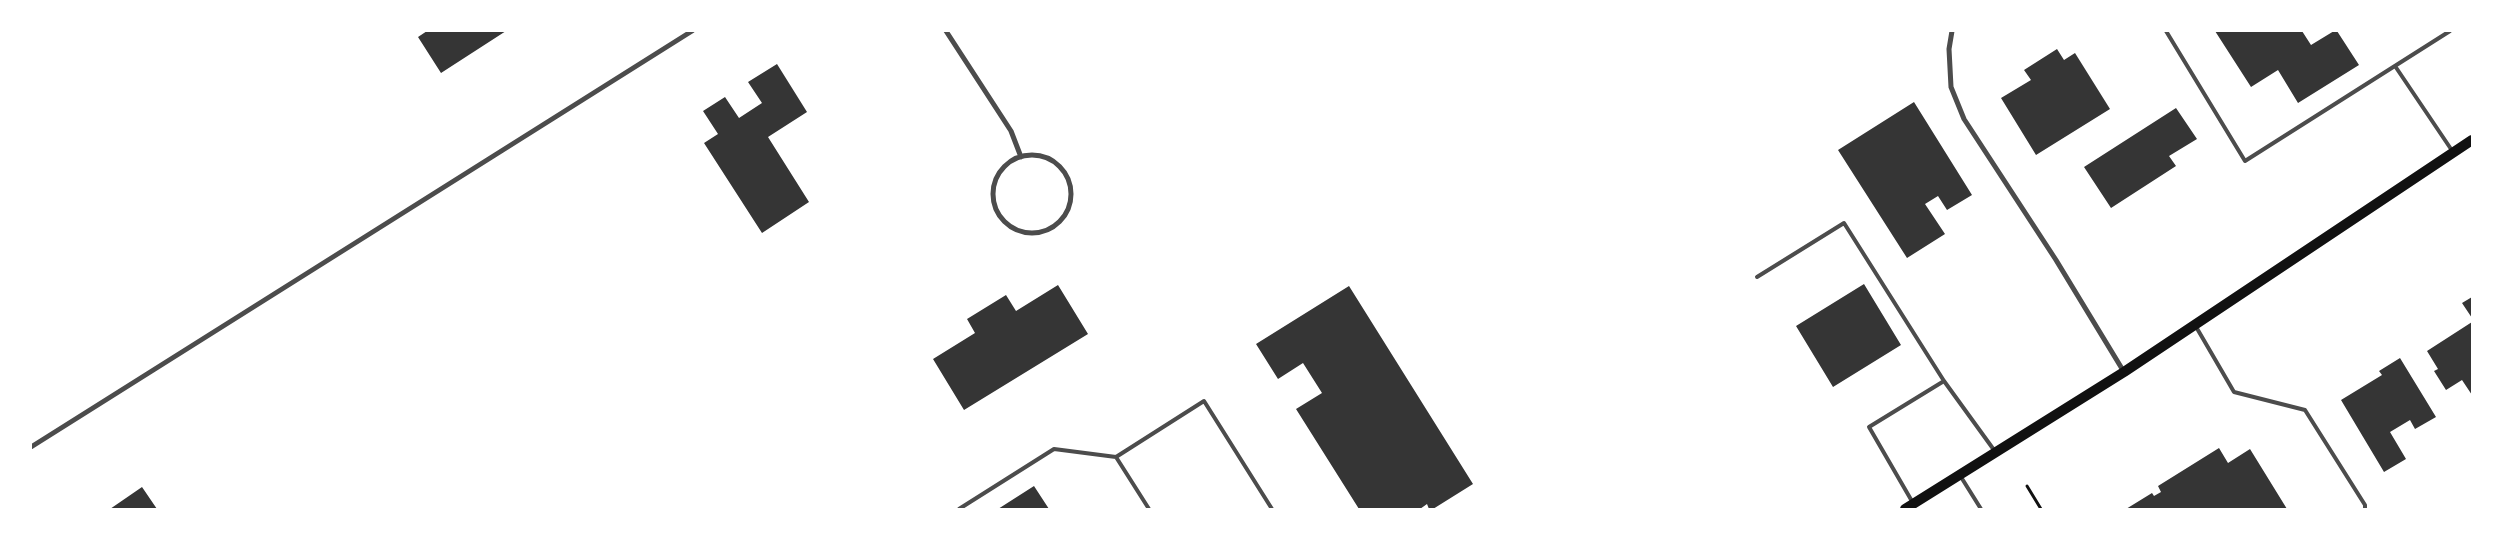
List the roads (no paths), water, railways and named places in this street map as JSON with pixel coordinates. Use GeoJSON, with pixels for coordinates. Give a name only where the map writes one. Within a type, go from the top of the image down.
{"type":"FeatureCollection","features":[{"type":"Feature","properties":{"kind":"main road"},"geometry":{"type":"LineString","coordinates":[[1910,506],[2124,372],[2472,140]]}},
{"type":"Feature","properties":{"kind":"street"},"geometry":{"type":"LineString","coordinates":[[31,447],[692,31]]}},
{"type":"Feature","properties":{"kind":"street"},"geometry":{"type":"LineString","coordinates":[[946,31],[1011,131],[1021,157]]}},
{"type":"Feature","properties":{"kind":"street"},"geometry":{"type":"LineString","coordinates":[[1952,31],[1949,48],[1951,87],[1964,119],[2056,260],[2124,372]]}},
{"type":"Feature","properties":{"kind":"street"},"geometry":{"type":"LineString","coordinates":[[1041,156],[1060,166],[1067,176],[1072,189],[1071,203],[1066,216],[1056,226],[1044,232],[1030,234],[1017,231],[1006,223],[997,212],[994,193],[999,173],[1009,163],[1021,157],[1041,156]]}},
{"type":"Feature","properties":{"kind":"lane"},"geometry":{"type":"LineString","coordinates":[[2166,31],[2245,161],[2450,31]]}},
{"type":"Feature","properties":{"kind":"lane"},"geometry":{"type":"LineString","coordinates":[[2395,66],[2453,152]]}},
{"type":"Feature","properties":{"kind":"lane"},"geometry":{"type":"LineString","coordinates":[[1756,277],[1844,223],[1944,381],[1996,452]]}},
{"type":"Feature","properties":{"kind":"lane"},"geometry":{"type":"LineString","coordinates":[[2195,325],[2234,392],[2306,410],[2365,505],[2365,509]]}},
{"type":"Feature","properties":{"kind":"lane"},"geometry":{"type":"LineString","coordinates":[[1910,506],[1869,427],[1944,381]]}},
{"type":"Feature","properties":{"kind":"lane"},"geometry":{"type":"LineString","coordinates":[[959,509],[1054,449],[1116,457],[1204,401],[1272,509]]}},
{"type":"Feature","properties":{"kind":"lane"},"geometry":{"type":"LineString","coordinates":[[1116,457],[1149,509]]}},
{"type":"Feature","properties":{"kind":"lane"},"geometry":{"type":"LineString","coordinates":[[1960,475],[1981,509]]}}]}
